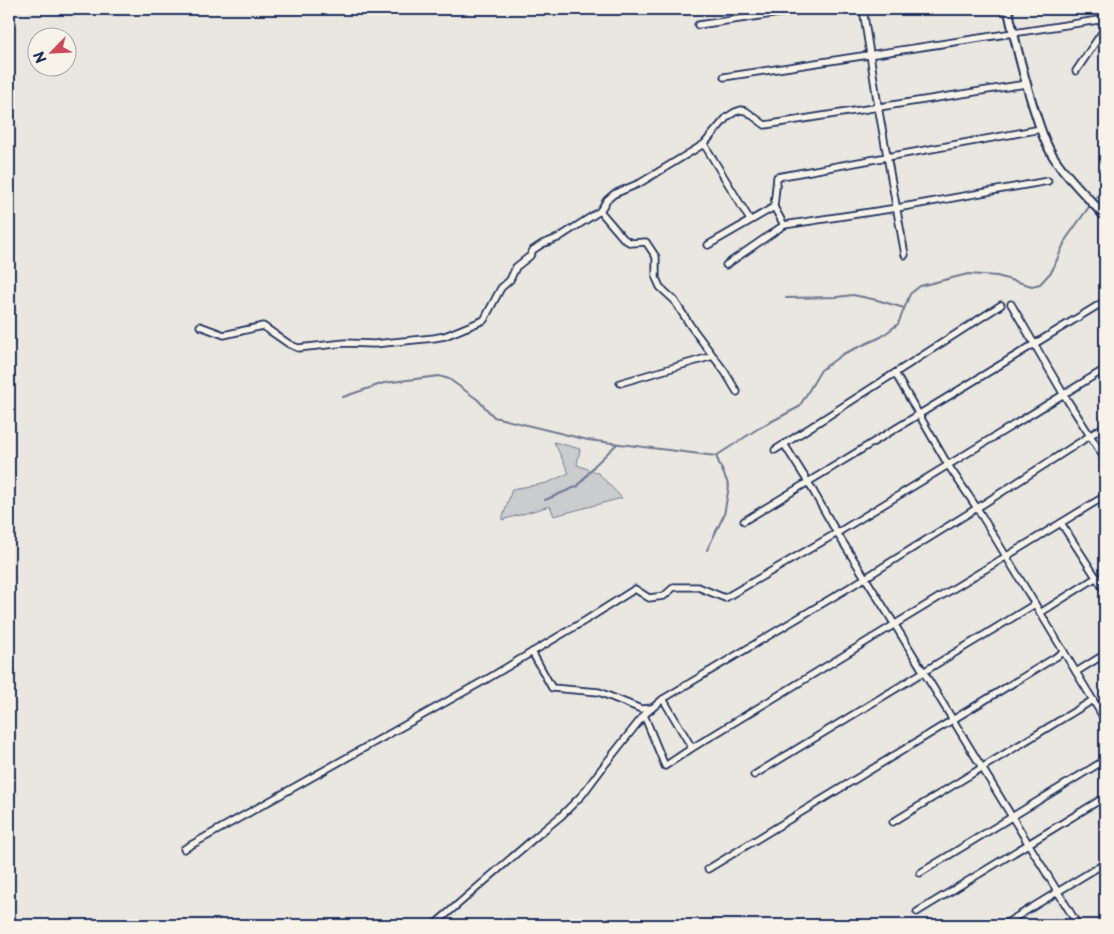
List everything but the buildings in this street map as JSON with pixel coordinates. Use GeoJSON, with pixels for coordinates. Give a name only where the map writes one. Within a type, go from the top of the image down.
{"type":"FeatureCollection","features":[{"type":"Feature","properties":{"kind":"main road"},"geometry":{"type":"LineString","coordinates":[[1008,9],[1026,84],[1041,129],[1055,158],[1068,176],[1105,217]]}},
{"type":"Feature","properties":{"kind":"street"},"geometry":{"type":"LineString","coordinates":[[759,9],[760,16]]}},
{"type":"Feature","properties":{"kind":"street"},"geometry":{"type":"LineString","coordinates":[[698,25],[808,9]]}},
{"type":"Feature","properties":{"kind":"street"},"geometry":{"type":"LineString","coordinates":[[863,9],[905,256]]}},
{"type":"Feature","properties":{"kind":"street"},"geometry":{"type":"LineString","coordinates":[[724,77],[1105,19]]}},
{"type":"Feature","properties":{"kind":"street"},"geometry":{"type":"LineString","coordinates":[[1076,71],[1105,28]]}},
{"type":"Feature","properties":{"kind":"street"},"geometry":{"type":"LineString","coordinates":[[200,326],[224,335],[263,326],[298,348],[405,342],[445,336],[484,320],[501,288],[510,280],[516,268],[530,256],[533,250],[542,244],[558,238],[600,211],[607,200],[614,194],[640,183],[704,144],[727,117],[741,110],[746,111],[764,125],[1026,84]]}},
{"type":"Feature","properties":{"kind":"street"},"geometry":{"type":"LineString","coordinates":[[784,225],[774,207],[777,177],[1041,129]]}},
{"type":"Feature","properties":{"kind":"street"},"geometry":{"type":"LineString","coordinates":[[704,144],[750,220]]}},
{"type":"Feature","properties":{"kind":"street"},"geometry":{"type":"LineString","coordinates":[[726,265],[784,225],[897,208],[1048,181]]}},
{"type":"Feature","properties":{"kind":"street"},"geometry":{"type":"LineString","coordinates":[[708,245],[774,207]]}},
{"type":"Feature","properties":{"kind":"street"},"geometry":{"type":"LineString","coordinates":[[600,211],[624,239],[631,243],[646,242],[656,257],[656,278],[660,286],[674,300],[737,392]]}},
{"type":"Feature","properties":{"kind":"street"},"geometry":{"type":"LineString","coordinates":[[744,521],[1105,301]]}},
{"type":"Feature","properties":{"kind":"street"},"geometry":{"type":"LineString","coordinates":[[1011,304],[1064,395],[1105,459]]}},
{"type":"Feature","properties":{"kind":"street"},"geometry":{"type":"LineString","coordinates":[[775,450],[1001,305]]}},
{"type":"Feature","properties":{"kind":"street"},"geometry":{"type":"LineString","coordinates":[[620,383],[713,356]]}},
{"type":"Feature","properties":{"kind":"street"},"geometry":{"type":"LineString","coordinates":[[184,849],[487,679],[635,590],[649,598],[664,596],[674,587],[698,587],[726,598],[837,533],[1105,369]]}},
{"type":"Feature","properties":{"kind":"street"},"geometry":{"type":"LineString","coordinates":[[894,373],[948,465],[1105,720]]}},
{"type":"Feature","properties":{"kind":"street"},"geometry":{"type":"LineString","coordinates":[[434,925],[561,816],[582,795],[644,715],[663,699],[865,578],[1105,426]]}},
{"type":"Feature","properties":{"kind":"street"},"geometry":{"type":"LineString","coordinates":[[784,444],[1078,925]]}},
{"type":"Feature","properties":{"kind":"street"},"geometry":{"type":"LineString","coordinates":[[644,715],[665,766],[1105,496]]}},
{"type":"Feature","properties":{"kind":"street"},"geometry":{"type":"LineString","coordinates":[[1062,523],[1105,591]]}},
{"type":"Feature","properties":{"kind":"street"},"geometry":{"type":"LineString","coordinates":[[1040,613],[1097,577]]}},
{"type":"Feature","properties":{"kind":"street"},"geometry":{"type":"LineString","coordinates":[[754,775],[1035,604]]}},
{"type":"Feature","properties":{"kind":"street"},"geometry":{"type":"LineString","coordinates":[[532,652],[552,688],[599,692],[641,709],[652,708]]}},
{"type":"Feature","properties":{"kind":"street"},"geometry":{"type":"LineString","coordinates":[[708,869],[1064,652]]}},
{"type":"Feature","properties":{"kind":"street"},"geometry":{"type":"LineString","coordinates":[[1076,672],[1105,654]]}},
{"type":"Feature","properties":{"kind":"street"},"geometry":{"type":"LineString","coordinates":[[663,699],[692,748]]}},
{"type":"Feature","properties":{"kind":"street"},"geometry":{"type":"LineString","coordinates":[[893,822],[1093,700]]}},
{"type":"Feature","properties":{"kind":"street"},"geometry":{"type":"LineString","coordinates":[[920,873],[1105,760]]}},
{"type":"Feature","properties":{"kind":"street"},"geometry":{"type":"LineString","coordinates":[[916,912],[1105,796]]}},
{"type":"Feature","properties":{"kind":"street"},"geometry":{"type":"LineString","coordinates":[[1003,925],[1105,863]]}},
{"type":"Feature","properties":{"kind":"shaded area"},"geometry":{"type":"Polygon","coordinates":[[[554,442],[580,449],[577,465],[598,473],[622,498],[554,516],[550,506],[502,520],[512,489],[547,483],[569,473],[554,442]]]}},
{"type":"Feature","properties":{"kind":"waterway"},"geometry":{"type":"LineString","coordinates":[[1094,201],[1105,185]]}},
{"type":"Feature","properties":{"kind":"waterway"},"geometry":{"type":"LineString","coordinates":[[343,397],[384,383],[439,376],[449,379],[477,399],[494,417],[588,440],[716,456],[759,428],[799,407],[821,370],[843,354],[881,337],[898,324],[910,294],[920,286],[968,274],[997,276],[1032,286],[1040,284],[1052,271],[1066,239],[1091,204]]}},
{"type":"Feature","properties":{"kind":"waterway"},"geometry":{"type":"LineString","coordinates":[[786,298],[853,295],[904,308]]}},
{"type":"Feature","properties":{"kind":"waterway"},"geometry":{"type":"LineString","coordinates":[[545,500],[578,486],[595,465],[617,444]]}},
{"type":"Feature","properties":{"kind":"waterway"},"geometry":{"type":"LineString","coordinates":[[707,550],[724,515],[729,486],[716,456]]}}]}
